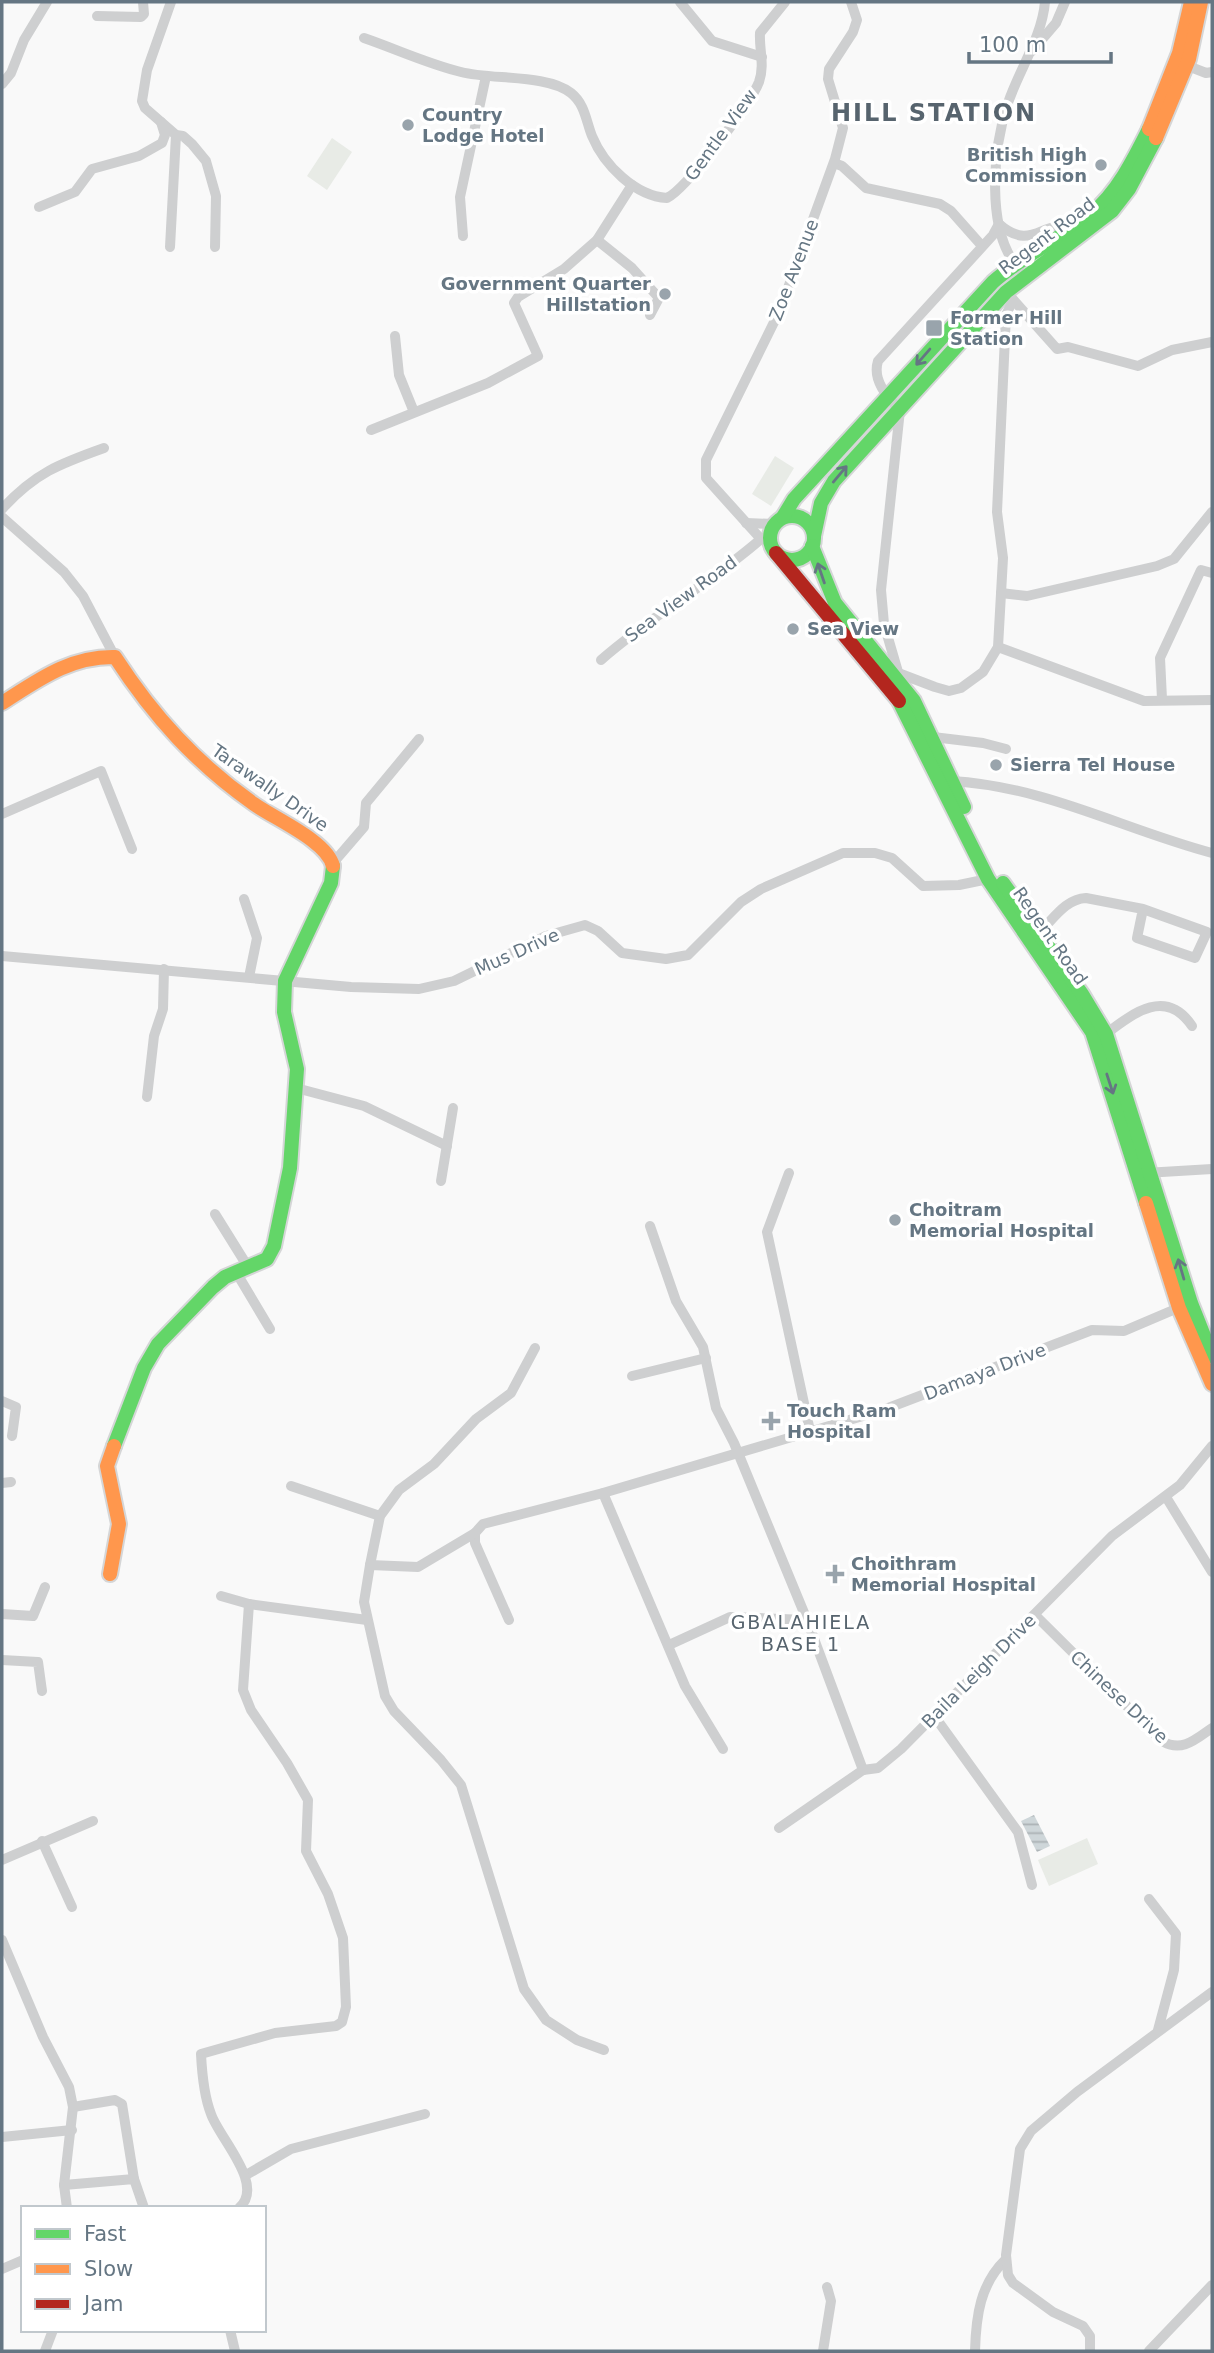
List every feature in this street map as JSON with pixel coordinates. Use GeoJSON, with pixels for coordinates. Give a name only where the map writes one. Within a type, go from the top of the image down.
{"type":"FeatureCollection","features":[{"type":"Feature","properties":{"kind":"main road","name":"Regent Road"},"geometry":{"type":"LineString","coordinates":[[778,520],[938,339],[1014,263],[1071,228],[1106,201],[1119,184],[1172,78],[1183,44],[1191,2]]}},
{"type":"Feature","properties":{"kind":"main road","name":"Regent Road"},"geometry":{"type":"LineString","coordinates":[[1201,2],[1196,43],[1188,66],[1131,186],[1114,209],[1025,275],[1009,296],[834,481],[821,503],[813,541],[835,603],[895,671],[933,737],[998,874],[1034,937],[1101,1038],[1185,1305],[1212,1356]]}},
{"type":"Feature","properties":{"kind":"main road"},"geometry":{"type":"LineString","coordinates":[[791,516],[807,523],[813,541],[797,559],[769,544],[778,520],[791,516]]}},
{"type":"Feature","properties":{"kind":"main road","name":"Regent Road"},"geometry":{"type":"LineString","coordinates":[[769,544],[876,671],[909,716],[988,879],[1034,937]]}},
{"type":"Feature","properties":{"kind":"main road"},"geometry":{"type":"LineString","coordinates":[[2,703],[54,670],[80,659],[99,655],[115,657]]}},
{"type":"Feature","properties":{"kind":"main road","name":"Tarawally Drive"},"geometry":{"type":"LineString","coordinates":[[115,657],[139,694],[188,752],[254,804],[321,847],[333,863]]}},
{"type":"Feature","properties":{"kind":"main road"},"geometry":{"type":"LineString","coordinates":[[110,1574],[119,1524],[107,1466],[144,1368],[158,1344],[199,1301],[225,1277],[267,1259],[276,1238],[290,1168],[297,1069],[284,1012],[285,981],[331,883],[333,863]]}},
{"type":"Feature","properties":{"kind":"main road","name":"Regent Road"},"geometry":{"type":"LineString","coordinates":[[1201,1333],[1212,1384]]}},
{"type":"Feature","properties":{"kind":"street"},"geometry":{"type":"LineString","coordinates":[[2,85],[11,73],[24,40],[47,2]]}},
{"type":"Feature","properties":{"kind":"street"},"geometry":{"type":"LineString","coordinates":[[97,16],[141,17],[144,14],[143,2]]}},
{"type":"Feature","properties":{"kind":"street"},"geometry":{"type":"LineString","coordinates":[[171,2],[142,92],[145,108],[200,152],[211,172],[216,196],[215,247]]}},
{"type":"Feature","properties":{"kind":"street"},"geometry":{"type":"LineString","coordinates":[[680,2],[712,41],[762,57]]}},
{"type":"Feature","properties":{"kind":"street","name":"Gentle View"},"geometry":{"type":"LineString","coordinates":[[365,38],[462,72],[528,81],[569,91],[578,100],[603,156],[632,185],[655,197],[667,198],[678,192],[753,93],[759,82],[762,57],[760,33],[785,2]]}},
{"type":"Feature","properties":{"kind":"street","name":"Zoe Avenue"},"geometry":{"type":"LineString","coordinates":[[769,544],[746,523],[706,478],[706,460],[780,310],[834,163],[843,128],[828,79],[829,69],[853,32],[857,20],[851,2]]}},
{"type":"Feature","properties":{"kind":"street"},"geometry":{"type":"LineString","coordinates":[[1025,275],[1014,263],[1000,239],[997,159],[1008,104],[1045,2]]}},
{"type":"Feature","properties":{"kind":"street"},"geometry":{"type":"LineString","coordinates":[[1028,55],[1045,38],[1061,14],[1065,2]]}},
{"type":"Feature","properties":{"kind":"street"},"geometry":{"type":"LineString","coordinates":[[1188,66],[1206,73],[1212,72]]}},
{"type":"Feature","properties":{"kind":"street"},"geometry":{"type":"LineString","coordinates":[[463,236],[460,197],[486,76]]}},
{"type":"Feature","properties":{"kind":"street"},"geometry":{"type":"LineString","coordinates":[[39,207],[75,192],[92,169],[139,156],[162,144],[165,135],[160,120]]}},
{"type":"Feature","properties":{"kind":"street"},"geometry":{"type":"LineString","coordinates":[[170,247],[176,135]]}},
{"type":"Feature","properties":{"kind":"street"},"geometry":{"type":"LineString","coordinates":[[834,163],[842,166],[866,188],[940,204],[951,211],[982,246]]}},
{"type":"Feature","properties":{"kind":"street"},"geometry":{"type":"LineString","coordinates":[[372,430],[488,383],[538,356],[514,303],[564,269],[597,240],[632,185]]}},
{"type":"Feature","properties":{"kind":"street"},"geometry":{"type":"LineString","coordinates":[[999,224],[1017,237],[1030,237],[1061,224],[1071,228]]}},
{"type":"Feature","properties":{"kind":"street"},"geometry":{"type":"LineString","coordinates":[[895,671],[884,624],[881,590],[900,410],[888,398],[877,376],[878,361],[999,224]]}},
{"type":"Feature","properties":{"kind":"street"},"geometry":{"type":"LineString","coordinates":[[597,240],[632,268],[659,298],[650,315]]}},
{"type":"Feature","properties":{"kind":"street"},"geometry":{"type":"LineString","coordinates":[[1009,296],[1057,349],[1068,347],[1138,366],[1171,350],[1212,342]]}},
{"type":"Feature","properties":{"kind":"street"},"geometry":{"type":"LineString","coordinates":[[876,671],[895,671],[949,691],[961,688],[983,672],[998,647],[1003,558],[997,512],[1009,296]]}},
{"type":"Feature","properties":{"kind":"street"},"geometry":{"type":"LineString","coordinates":[[395,337],[399,375],[414,412]]}},
{"type":"Feature","properties":{"kind":"street"},"geometry":{"type":"LineString","coordinates":[[2,509],[25,484],[58,465],[104,448]]}},
{"type":"Feature","properties":{"kind":"street"},"geometry":{"type":"LineString","coordinates":[[1001,593],[1027,596],[1157,566],[1174,559],[1212,512]]}},
{"type":"Feature","properties":{"kind":"street"},"geometry":{"type":"LineString","coordinates":[[2,517],[64,572],[83,596],[115,657]]}},
{"type":"Feature","properties":{"kind":"street"},"geometry":{"type":"LineString","coordinates":[[746,523],[778,520]]}},
{"type":"Feature","properties":{"kind":"street","name":"Sea View Road"},"geometry":{"type":"LineString","coordinates":[[601,660],[643,625],[769,544]]}},
{"type":"Feature","properties":{"kind":"street"},"geometry":{"type":"LineString","coordinates":[[1163,699],[1160,658],[1201,570],[1212,572]]}},
{"type":"Feature","properties":{"kind":"street"},"geometry":{"type":"LineString","coordinates":[[998,647],[1144,701],[1212,701]]}},
{"type":"Feature","properties":{"kind":"street"},"geometry":{"type":"LineString","coordinates":[[933,737],[984,743],[1006,749]]}},
{"type":"Feature","properties":{"kind":"street"},"geometry":{"type":"LineString","coordinates":[[333,863],[364,827],[366,803],[419,739]]}},
{"type":"Feature","properties":{"kind":"street"},"geometry":{"type":"LineString","coordinates":[[2,814],[101,771],[132,849]]}},
{"type":"Feature","properties":{"kind":"street"},"geometry":{"type":"LineString","coordinates":[[952,781],[985,783],[1036,793],[1125,827],[1212,853]]}},
{"type":"Feature","properties":{"kind":"street","name":"Mus Drive"},"geometry":{"type":"LineString","coordinates":[[285,981],[351,987],[438,987],[546,936],[585,925],[598,931],[622,953],[675,958],[698,947],[723,918],[751,895],[843,853],[875,853],[892,858],[923,886],[959,885],[988,879]]}},
{"type":"Feature","properties":{"kind":"street"},"geometry":{"type":"LineString","coordinates":[[1034,937],[1077,898],[1143,909],[1207,932],[1195,958],[1137,939],[1143,909]]}},
{"type":"Feature","properties":{"kind":"street"},"geometry":{"type":"LineString","coordinates":[[244,900],[257,938],[249,977]]}},
{"type":"Feature","properties":{"kind":"street"},"geometry":{"type":"LineString","coordinates":[[2,959],[164,969],[285,981]]}},
{"type":"Feature","properties":{"kind":"street"},"geometry":{"type":"LineString","coordinates":[[147,1097],[154,1036],[163,1009],[164,969]]}},
{"type":"Feature","properties":{"kind":"street"},"geometry":{"type":"LineString","coordinates":[[1101,1038],[1135,1013],[1162,1006],[1178,1010],[1192,1026]]}},
{"type":"Feature","properties":{"kind":"street"},"geometry":{"type":"LineString","coordinates":[[296,1088],[364,1106],[447,1146]]}},
{"type":"Feature","properties":{"kind":"street"},"geometry":{"type":"LineString","coordinates":[[441,1181],[453,1108]]}},
{"type":"Feature","properties":{"kind":"street"},"geometry":{"type":"LineString","coordinates":[[1144,1173],[1212,1169]]}},
{"type":"Feature","properties":{"kind":"street"},"geometry":{"type":"LineString","coordinates":[[789,1173],[767,1232],[810,1432]]}},
{"type":"Feature","properties":{"kind":"street"},"geometry":{"type":"LineString","coordinates":[[215,1214],[270,1329]]}},
{"type":"Feature","properties":{"kind":"street"},"geometry":{"type":"LineString","coordinates":[[650,1226],[676,1301],[706,1357],[716,1408],[737,1451],[807,1620],[863,1770]]}},
{"type":"Feature","properties":{"kind":"street","name":"Damaya Drive"},"geometry":{"type":"LineString","coordinates":[[370,1565],[418,1567],[475,1533],[483,1524],[603,1493],[737,1451],[883,1410],[1092,1330],[1124,1331],[1185,1305]]}},
{"type":"Feature","properties":{"kind":"street"},"geometry":{"type":"LineString","coordinates":[[535,1348],[510,1393],[476,1419],[434,1464],[408,1481],[380,1516],[364,1602],[385,1696],[394,1711],[441,1759],[461,1785],[524,1989],[546,2020],[577,2040],[604,2050]]}},
{"type":"Feature","properties":{"kind":"street"},"geometry":{"type":"LineString","coordinates":[[632,1376],[706,1357]]}},
{"type":"Feature","properties":{"kind":"street"},"geometry":{"type":"LineString","coordinates":[[2,1401],[16,1407],[12,1436]]}},
{"type":"Feature","properties":{"kind":"street","name":"Baila Leigh Drive"},"geometry":{"type":"LineString","coordinates":[[779,1828],[863,1770],[873,1771],[883,1765],[935,1717],[1112,1536],[1166,1497],[1212,1446]]}},
{"type":"Feature","properties":{"kind":"street"},"geometry":{"type":"LineString","coordinates":[[291,1486],[380,1516]]}},
{"type":"Feature","properties":{"kind":"street"},"geometry":{"type":"LineString","coordinates":[[603,1493],[685,1686],[723,1749]]}},
{"type":"Feature","properties":{"kind":"street"},"geometry":{"type":"LineString","coordinates":[[1166,1497],[1212,1572]]}},
{"type":"Feature","properties":{"kind":"street"},"geometry":{"type":"LineString","coordinates":[[475,1533],[475,1543],[509,1620]]}},
{"type":"Feature","properties":{"kind":"street"},"geometry":{"type":"LineString","coordinates":[[2,1614],[33,1616],[44,1587]]}},
{"type":"Feature","properties":{"kind":"street"},"geometry":{"type":"LineString","coordinates":[[221,1596],[249,1604],[366,1620]]}},
{"type":"Feature","properties":{"kind":"street"},"geometry":{"type":"LineString","coordinates":[[241,2206],[246,2199],[246,2175],[210,2114],[201,2054],[275,2033],[336,2026],[342,2022],[346,2007],[340,1927],[306,1851],[308,1800],[251,1710],[243,1690],[249,1604]]}},
{"type":"Feature","properties":{"kind":"street","name":"Chinese Drive"},"geometry":{"type":"LineString","coordinates":[[1035,1615],[1162,1741],[1180,1746],[1193,1742],[1212,1727]]}},
{"type":"Feature","properties":{"kind":"street"},"geometry":{"type":"LineString","coordinates":[[669,1645],[730,1617],[807,1620]]}},
{"type":"Feature","properties":{"kind":"street"},"geometry":{"type":"LineString","coordinates":[[2,1660],[37,1662],[42,1691]]}},
{"type":"Feature","properties":{"kind":"street"},"geometry":{"type":"LineString","coordinates":[[935,1717],[1018,1832],[1032,1885]]}},
{"type":"Feature","properties":{"kind":"street"},"geometry":{"type":"LineString","coordinates":[[2,1860],[42,1840],[93,1821]]}},
{"type":"Feature","properties":{"kind":"street"},"geometry":{"type":"LineString","coordinates":[[42,1840],[72,1907]]}},
{"type":"Feature","properties":{"kind":"street"},"geometry":{"type":"LineString","coordinates":[[1149,1899],[1176,1934],[1171,1988],[1157,2030]]}},
{"type":"Feature","properties":{"kind":"street"},"geometry":{"type":"LineString","coordinates":[[2,1940],[43,2037],[64,2073],[73,2106],[64,2185],[67,2206]]}},
{"type":"Feature","properties":{"kind":"street"},"geometry":{"type":"LineString","coordinates":[[1090,2351],[1090,2336],[1077,2322],[1053,2312],[1013,2283],[1008,2275],[1006,2259],[1020,2149],[1025,2139],[1077,2092],[1157,2030],[1212,1992]]}},
{"type":"Feature","properties":{"kind":"street"},"geometry":{"type":"LineString","coordinates":[[73,2106],[115,2100],[122,2104],[134,2179],[143,2206]]}},
{"type":"Feature","properties":{"kind":"street"},"geometry":{"type":"LineString","coordinates":[[246,2175],[291,2150],[425,2114]]}},
{"type":"Feature","properties":{"kind":"street"},"geometry":{"type":"LineString","coordinates":[[2,2137],[72,2130]]}},
{"type":"Feature","properties":{"kind":"street"},"geometry":{"type":"LineString","coordinates":[[64,2185],[134,2179]]}},
{"type":"Feature","properties":{"kind":"street"},"geometry":{"type":"LineString","coordinates":[[975,2351],[982,2292],[995,2269],[1006,2259]]}},
{"type":"Feature","properties":{"kind":"street"},"geometry":{"type":"LineString","coordinates":[[2,2269],[21,2261]]}},
{"type":"Feature","properties":{"kind":"street"},"geometry":{"type":"LineString","coordinates":[[1149,2351],[1212,2285]]}},
{"type":"Feature","properties":{"kind":"street"},"geometry":{"type":"LineString","coordinates":[[823,2351],[831,2301],[827,2287]]}},
{"type":"Feature","properties":{"kind":"street"},"geometry":{"type":"LineString","coordinates":[[46,2351],[52,2332]]}},
{"type":"Feature","properties":{"kind":"street"},"geometry":{"type":"LineString","coordinates":[[230,2332],[235,2351]]}},
{"type":"Feature","properties":{"kind":"shaded area"},"geometry":{"type":"Polygon","coordinates":[[[332,138],[352,152],[327,190],[307,176],[332,138]]]}},
{"type":"Feature","properties":{"kind":"shaded area"},"geometry":{"type":"Polygon","coordinates":[[[775,456],[794,468],[771,506],[752,494],[775,456]]]}},
{"type":"Feature","properties":{"kind":"shaded area"},"geometry":{"type":"Polygon","coordinates":[[[1034,1815],[1050,1846],[1037,1852],[1021,1821],[1034,1815]]]}},
{"type":"Feature","properties":{"kind":"shaded area"},"geometry":{"type":"Polygon","coordinates":[[[1087,1838],[1098,1864],[1049,1886],[1038,1860],[1087,1838]]]}},
{"type":"Feature","properties":{"kind":"traffic: fast"},"geometry":{"type":"LineString","coordinates":[[783,517],[794,499],[993,282],[1100,206],[1124,175],[1149,129]]}},
{"type":"Feature","properties":{"kind":"traffic: fast"},"geometry":{"type":"LineString","coordinates":[[814,536],[821,503],[834,481],[1006,292],[1112,211],[1129,189],[1156,138]]}},
{"type":"Feature","properties":{"kind":"traffic: fast"},"geometry":{"type":"LineString","coordinates":[[792,516],[807,523],[814,538],[807,553],[792,560],[777,553],[770,538],[777,523],[792,516]]}},
{"type":"Feature","properties":{"kind":"traffic: fast"},"geometry":{"type":"LineString","coordinates":[[812,546],[835,603],[914,701],[964,807]]}},
{"type":"Feature","properties":{"kind":"traffic: fast"},"geometry":{"type":"LineString","coordinates":[[899,701],[988,879],[1092,1032],[1146,1203]]}},
{"type":"Feature","properties":{"kind":"traffic: fast"},"geometry":{"type":"LineString","coordinates":[[114,1446],[144,1368],[158,1344],[213,1287],[225,1277],[267,1259],[274,1246],[290,1168],[297,1069],[284,1012],[285,981],[331,883],[333,866]]}},
{"type":"Feature","properties":{"kind":"traffic: fast"},"geometry":{"type":"LineString","coordinates":[[1003,883],[1082,994],[1106,1034],[1191,1303],[1212,1356]]}},
{"type":"Feature","properties":{"kind":"traffic: slow"},"geometry":{"type":"LineString","coordinates":[[1149,129],[1179,53],[1191,2]]}},
{"type":"Feature","properties":{"kind":"traffic: slow"},"geometry":{"type":"LineString","coordinates":[[1156,138],[1189,59],[1201,2]]}},
{"type":"Feature","properties":{"kind":"traffic: slow"},"geometry":{"type":"LineString","coordinates":[[2,703],[69,665],[115,657],[145,700],[177,738],[213,772],[254,804],[311,839],[329,857],[333,866]]}},
{"type":"Feature","properties":{"kind":"traffic: slow"},"geometry":{"type":"LineString","coordinates":[[1146,1203],[1179,1308],[1212,1384]]}},
{"type":"Feature","properties":{"kind":"traffic: slow"},"geometry":{"type":"LineString","coordinates":[[110,1574],[119,1524],[107,1466],[114,1446]]}},
{"type":"Feature","properties":{"kind":"traffic: jam"},"geometry":{"type":"LineString","coordinates":[[776,553],[899,701]]}},
{"type":"Feature","properties":{"kind":"place","name":"Country Lodge Hotel"},"geometry":{"type":"Point","coordinates":[408,125]}},
{"type":"Feature","properties":{"kind":"place","name":"British High Commission"},"geometry":{"type":"Point","coordinates":[1101,165]}},
{"type":"Feature","properties":{"kind":"place","name":"Government Quarter Hillstation"},"geometry":{"type":"Point","coordinates":[665,294]}},
{"type":"Feature","properties":{"kind":"place","name":"Former Hill Station"},"geometry":{"type":"Point","coordinates":[934,328]}},
{"type":"Feature","properties":{"kind":"place","name":"Sea View"},"geometry":{"type":"Point","coordinates":[793,629]}},
{"type":"Feature","properties":{"kind":"place","name":"Sierra Tel House"},"geometry":{"type":"Point","coordinates":[996,765]}},
{"type":"Feature","properties":{"kind":"place","name":"Choitram Memorial Hospital"},"geometry":{"type":"Point","coordinates":[895,1220]}},
{"type":"Feature","properties":{"kind":"place","name":"Touch Ram Hospital"},"geometry":{"type":"Point","coordinates":[771,1421]}},
{"type":"Feature","properties":{"kind":"place","name":"Choithram Memorial Hospital"},"geometry":{"type":"Point","coordinates":[835,1574]}},
{"type":"Feature","properties":{"kind":"district","name":"HILL STATION"},"geometry":{"type":"Point","coordinates":[934,113]}},
{"type":"Feature","properties":{"kind":"district","name":"GBALAHIELA BASE 1"},"geometry":{"type":"Point","coordinates":[801,1633]}}]}
